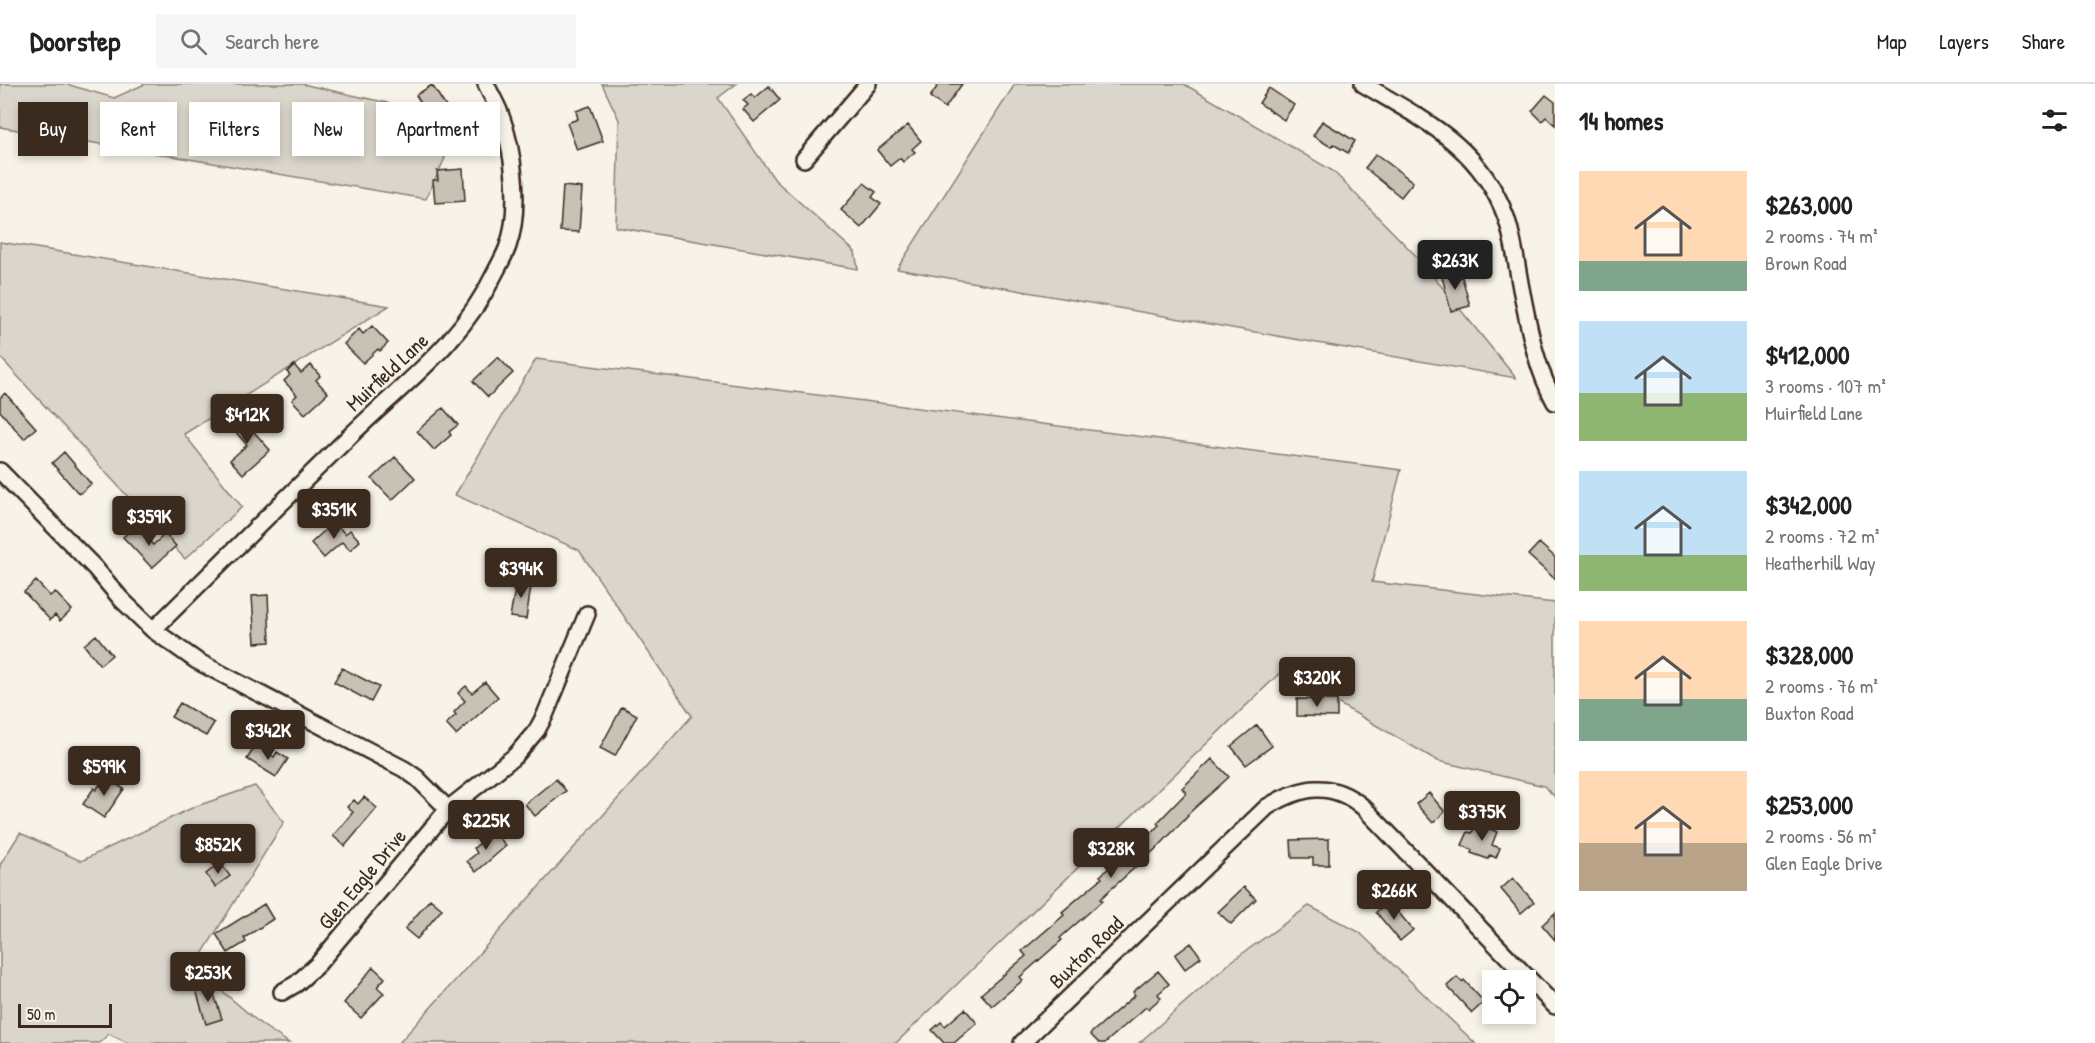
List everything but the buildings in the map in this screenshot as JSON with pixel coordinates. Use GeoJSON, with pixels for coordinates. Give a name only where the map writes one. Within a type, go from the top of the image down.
{"type":"FeatureCollection","features":[{"type":"Feature","properties":{"kind":"street","name":"Muirfield Lane"},"geometry":{"type":"LineString","coordinates":[[153,630],[353,433],[400,392],[453,339],[484,297],[508,246],[514,210],[510,146],[500,113],[486,84]]}},
{"type":"Feature","properties":{"kind":"street"},"geometry":{"type":"LineString","coordinates":[[804,159],[868,84]]}},
{"type":"Feature","properties":{"kind":"street"},"geometry":{"type":"LineString","coordinates":[[1363,84],[1426,122],[1462,148],[1487,178],[1507,219],[1533,341],[1555,402]]}},
{"type":"Feature","properties":{"kind":"street"},"geometry":{"type":"LineString","coordinates":[[0,471],[95,568],[120,599],[153,630],[197,661],[404,769],[417,778],[448,809]]}},
{"type":"Feature","properties":{"kind":"street","name":"Glen Eagle Drive"},"geometry":{"type":"LineString","coordinates":[[282,992],[296,984],[318,964],[448,809],[504,767],[537,730],[587,614]]}},
{"type":"Feature","properties":{"kind":"street","name":"Buxton Road"},"geometry":{"type":"LineString","coordinates":[[1022,1043],[1267,807],[1300,790],[1321,788],[1345,795],[1363,807],[1555,1006]]}},
{"type":"Feature","properties":{"kind":"shaded area"},"geometry":{"type":"Polygon","coordinates":[[[0,84],[66,84],[114,98],[145,84],[302,84],[383,102],[376,102],[376,156],[443,156],[445,158],[426,199],[172,156],[177,156],[177,102],[100,102],[100,144],[88,142],[88,102],[18,102],[18,130],[0,127],[0,84]]]}},
{"type":"Feature","properties":{"kind":"shaded area"},"geometry":{"type":"Polygon","coordinates":[[[602,84],[736,84],[718,98],[775,180],[855,252],[858,269],[616,227],[619,120],[602,84]]]}},
{"type":"Feature","properties":{"kind":"shaded area"},"geometry":{"type":"Polygon","coordinates":[[[1015,84],[1184,84],[1333,171],[1420,260],[1516,378],[897,269],[1015,84]]]}},
{"type":"Feature","properties":{"kind":"shaded area"},"geometry":{"type":"Polygon","coordinates":[[[0,242],[389,306],[184,434],[242,507],[185,559],[0,357],[0,242]]]}},
{"type":"Feature","properties":{"kind":"shaded area"},"geometry":{"type":"Polygon","coordinates":[[[536,359],[1401,470],[1372,582],[1555,603],[1555,797],[1544,786],[1438,761],[1282,671],[896,1043],[399,1043],[692,716],[579,550],[455,495],[536,359]]]}},
{"type":"Feature","properties":{"kind":"shaded area"},"geometry":{"type":"Polygon","coordinates":[[[255,786],[284,822],[194,967],[262,1025],[289,1043],[128,1043],[109,1034],[99,1043],[0,1043],[0,865],[20,833],[81,861],[194,807],[255,786]]]}},
{"type":"Feature","properties":{"kind":"shaded area"},"geometry":{"type":"Polygon","coordinates":[[[1309,906],[1359,932],[1475,1043],[1139,1043],[1232,961],[1309,906]]]}}]}
